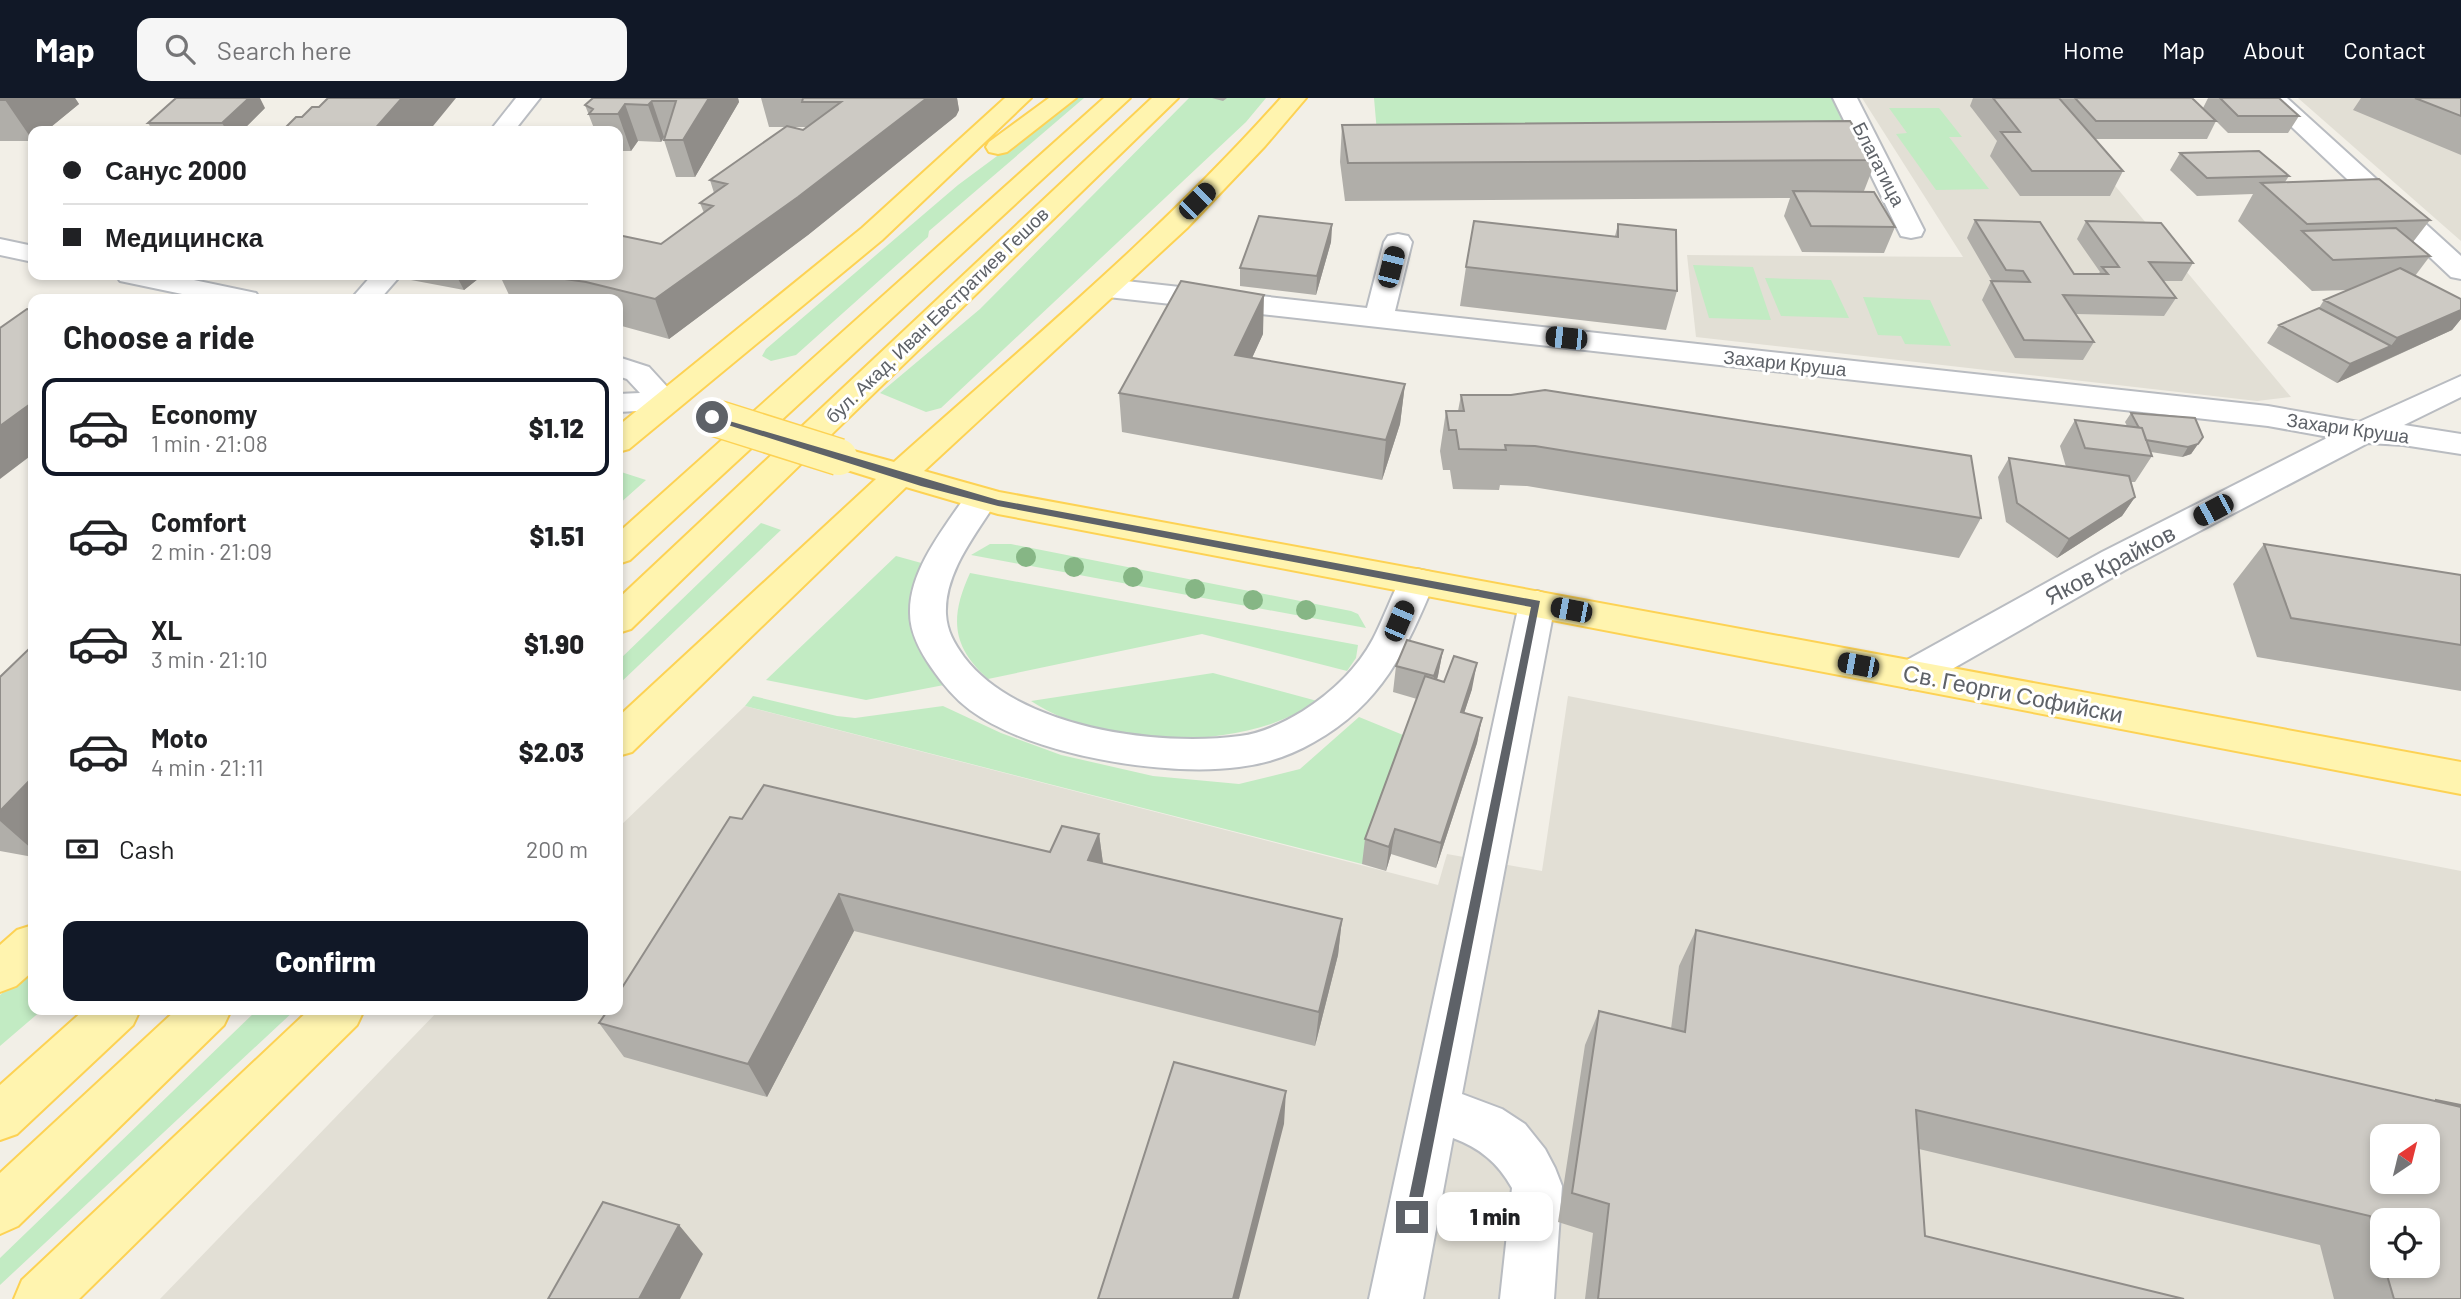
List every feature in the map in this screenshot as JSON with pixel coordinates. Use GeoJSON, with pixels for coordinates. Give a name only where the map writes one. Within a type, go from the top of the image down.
{"type":"FeatureCollection","features":[{"type":"Feature","properties":{"kind":"main road"},"geometry":{"type":"LineString","coordinates":[[623,438],[872,234],[1019,98]]}},
{"type":"Feature","properties":{"kind":"main road"},"geometry":{"type":"LineString","coordinates":[[872,234],[1064,98]]}},
{"type":"Feature","properties":{"kind":"main road","name":"бул. Акад. Иван Евстратиев Гешов"},"geometry":{"type":"LineString","coordinates":[[623,547],[1118,98]]}},
{"type":"Feature","properties":{"kind":"main road","name":"бул. Акад. Иван Евстратиев Гешов"},"geometry":{"type":"LineString","coordinates":[[623,615],[1166,98]]}},
{"type":"Feature","properties":{"kind":"main road"},"geometry":{"type":"LineString","coordinates":[[623,736],[899,475],[1108,288],[1232,166],[1294,98]]}},
{"type":"Feature","properties":{"kind":"main road","name":"Св. Георги Софийски"},"geometry":{"type":"LineString","coordinates":[[665,402],[981,499],[2461,778]]}},
{"type":"Feature","properties":{"kind":"main road"},"geometry":{"type":"LineString","coordinates":[[0,972],[28,948]]}},
{"type":"Feature","properties":{"kind":"main road"},"geometry":{"type":"LineString","coordinates":[[0,1116],[111,1015]]}},
{"type":"Feature","properties":{"kind":"main road"},"geometry":{"type":"LineString","coordinates":[[0,1208],[203,1015]]}},
{"type":"Feature","properties":{"kind":"main road"},"geometry":{"type":"LineString","coordinates":[[41,1299],[336,1015]]}},
{"type":"Feature","properties":{"kind":"street"},"geometry":{"type":"LineString","coordinates":[[506,126],[528,98]]}},
{"type":"Feature","properties":{"kind":"street","name":"Благатица"},"geometry":{"type":"LineString","coordinates":[[1845,98],[1912,230]]}},
{"type":"Feature","properties":{"kind":"street"},"geometry":{"type":"LineString","coordinates":[[2273,98],[2461,271]]}},
{"type":"Feature","properties":{"kind":"street"},"geometry":{"type":"LineString","coordinates":[[1842,145],[1870,145]]}},
{"type":"Feature","properties":{"kind":"street"},"geometry":{"type":"LineString","coordinates":[[1379,318],[1398,242]]}},
{"type":"Feature","properties":{"kind":"street"},"geometry":{"type":"LineString","coordinates":[[0,247],[28,253]]}},
{"type":"Feature","properties":{"kind":"street"},"geometry":{"type":"LineString","coordinates":[[154,280],[222,294]]}},
{"type":"Feature","properties":{"kind":"street"},"geometry":{"type":"LineString","coordinates":[[370,294],[382,280]]}},
{"type":"Feature","properties":{"kind":"street","name":"Захари Круша"},"geometry":{"type":"LineString","coordinates":[[1108,288],[2268,416],[2362,433],[2461,444]]}},
{"type":"Feature","properties":{"kind":"street"},"geometry":{"type":"LineString","coordinates":[[623,368],[638,373],[665,402]]}},
{"type":"Feature","properties":{"kind":"street","name":"Яков Крайков"},"geometry":{"type":"LineString","coordinates":[[1911,675],[1977,636],[2362,433],[2461,385]]}},
{"type":"Feature","properties":{"kind":"street"},"geometry":{"type":"LineString","coordinates":[[623,403],[665,402]]}},
{"type":"Feature","properties":{"kind":"street"},"geometry":{"type":"LineString","coordinates":[[981,499],[937,571],[928,608],[933,642],[958,677],[997,709],[1046,730],[1101,745],[1158,753],[1218,754],[1270,746],[1315,723],[1350,694],[1380,660],[1417,581]]}},
{"type":"Feature","properties":{"kind":"street"},"geometry":{"type":"LineString","coordinates":[[1396,1299],[1536,604]]}},
{"type":"Feature","properties":{"kind":"street"},"geometry":{"type":"LineString","coordinates":[[1434,1108],[1497,1130],[1517,1148],[1530,1170],[1536,1186],[1527,1299]]}},
{"type":"Feature","properties":{"kind":"shaded area"},"geometry":{"type":"Polygon","coordinates":[[[1862,98],[2042,98],[2291,397],[2257,401],[1696,337],[1687,255],[1963,257],[1862,98]]]}},
{"type":"Feature","properties":{"kind":"shaded area"},"geometry":{"type":"Polygon","coordinates":[[[2298,98],[2461,98],[2461,241],[2298,98]]]}},
{"type":"Feature","properties":{"kind":"shaded area"},"geometry":{"type":"Polygon","coordinates":[[[1568,696],[2461,871],[2461,1299],[160,1299],[434,1015],[623,1015],[623,823],[745,706],[1438,885],[1447,854],[1542,871],[1568,696]]]}},
{"type":"Feature","properties":{"kind":"green space"},"geometry":{"type":"Polygon","coordinates":[[[1075,98],[1084,98],[929,231],[928,237],[796,355],[771,361],[762,356],[766,349],[958,185],[1075,98]]]}},
{"type":"Feature","properties":{"kind":"green space"},"geometry":{"type":"Polygon","coordinates":[[[1189,98],[1266,98],[1246,122],[941,408],[926,412],[880,393],[980,309],[1189,98]]]}},
{"type":"Feature","properties":{"kind":"green space"},"geometry":{"type":"Polygon","coordinates":[[[1374,98],[1845,98],[1870,145],[1378,144],[1374,98]]]}},
{"type":"Feature","properties":{"kind":"green space"},"geometry":{"type":"Polygon","coordinates":[[[1889,108],[1939,108],[1962,137],[1949,137],[1989,189],[1936,190],[1896,134],[1907,133],[1889,108]]]}},
{"type":"Feature","properties":{"kind":"green space"},"geometry":{"type":"Polygon","coordinates":[[[1693,265],[1753,267],[1771,320],[1709,318],[1693,265]]]}},
{"type":"Feature","properties":{"kind":"green space"},"geometry":{"type":"Polygon","coordinates":[[[1765,278],[1831,280],[1849,318],[1781,316],[1765,278]]]}},
{"type":"Feature","properties":{"kind":"green space"},"geometry":{"type":"Polygon","coordinates":[[[1863,297],[1930,300],[1951,346],[1905,344],[1901,336],[1878,335],[1863,297]]]}},
{"type":"Feature","properties":{"kind":"green space"},"geometry":{"type":"Polygon","coordinates":[[[623,473],[646,480],[623,501],[623,473]]]}},
{"type":"Feature","properties":{"kind":"green space"},"geometry":{"type":"Polygon","coordinates":[[[761,523],[781,530],[623,680],[623,656],[761,523]]]}},
{"type":"Feature","properties":{"kind":"green space"},"geometry":{"type":"Polygon","coordinates":[[[990,544],[1011,544],[1351,611],[1358,614],[1366,628],[971,555],[990,544]]]}},
{"type":"Feature","properties":{"kind":"green space"},"geometry":{"type":"Polygon","coordinates":[[[896,556],[925,564],[916,624],[917,645],[944,685],[866,700],[766,680],[896,556]]]}},
{"type":"Feature","properties":{"kind":"green space"},"geometry":{"type":"Polygon","coordinates":[[[970,573],[1358,645],[1356,658],[1347,671],[1202,634],[988,679],[967,655],[958,630],[959,603],[970,573]]]}},
{"type":"Feature","properties":{"kind":"green space"},"geometry":{"type":"Polygon","coordinates":[[[1213,673],[1321,702],[1277,722],[1242,732],[1180,739],[1148,738],[1086,727],[1031,701],[1213,673]]]}},
{"type":"Feature","properties":{"kind":"green space"},"geometry":{"type":"Polygon","coordinates":[[[753,696],[855,718],[943,706],[1001,733],[1061,755],[1153,776],[1239,784],[1300,769],[1359,717],[1408,737],[1362,864],[745,706],[753,696]]]}},
{"type":"Feature","properties":{"kind":"green space"},"geometry":{"type":"Polygon","coordinates":[[[28,970],[28,1015],[36,1015],[0,1046],[0,995],[28,970]]]}},
{"type":"Feature","properties":{"kind":"green space"},"geometry":{"type":"Polygon","coordinates":[[[252,1015],[290,1015],[0,1285],[0,1258],[252,1015]]]}},
{"type":"Feature","properties":{"kind":"building"},"geometry":{"type":"Polygon","coordinates":[[[176,98],[249,98],[222,123],[148,123],[176,98]]]}},
{"type":"Feature","properties":{"kind":"building"},"geometry":{"type":"Polygon","coordinates":[[[328,98],[402,98],[377,126],[287,126],[312,107],[319,107],[328,98]]]}},
{"type":"Feature","properties":{"kind":"building"},"geometry":{"type":"Polygon","coordinates":[[[593,98],[709,98],[683,140],[664,140],[676,101],[652,101],[648,105],[625,104],[618,114],[589,114],[593,109],[585,105],[593,98]]]}},
{"type":"Feature","properties":{"kind":"building"},"geometry":{"type":"Polygon","coordinates":[[[803,98],[927,98],[798,197],[655,299],[572,280],[623,280],[623,236],[661,244],[713,206],[700,203],[727,184],[710,180],[787,126],[803,130],[841,102],[802,102],[803,98]]]}},
{"type":"Feature","properties":{"kind":"building"},"geometry":{"type":"Polygon","coordinates":[[[1993,98],[2059,98],[2123,171],[2032,171],[2001,132],[2020,132],[1993,98]]]}},
{"type":"Feature","properties":{"kind":"building"},"geometry":{"type":"Polygon","coordinates":[[[2075,98],[2192,98],[2216,121],[2096,121],[2075,98]]]}},
{"type":"Feature","properties":{"kind":"building"},"geometry":{"type":"Polygon","coordinates":[[[2220,98],[2279,98],[2299,116],[2238,116],[2220,98]]]}},
{"type":"Feature","properties":{"kind":"building"},"geometry":{"type":"Polygon","coordinates":[[[2415,98],[2461,98],[2461,116],[2415,98]]]}},
{"type":"Feature","properties":{"kind":"building"},"geometry":{"type":"Polygon","coordinates":[[[1850,121],[1876,160],[1348,163],[1342,125],[1850,121]]]}},
{"type":"Feature","properties":{"kind":"building"},"geometry":{"type":"Polygon","coordinates":[[[2259,151],[2289,176],[2207,178],[2180,153],[2259,151]]]}},
{"type":"Feature","properties":{"kind":"building"},"geometry":{"type":"Polygon","coordinates":[[[2379,179],[2430,220],[2307,224],[2261,183],[2379,179]]]}},
{"type":"Feature","properties":{"kind":"building"},"geometry":{"type":"Polygon","coordinates":[[[1793,191],[1874,192],[1895,227],[1811,226],[1793,191]]]}},
{"type":"Feature","properties":{"kind":"building"},"geometry":{"type":"Polygon","coordinates":[[[1259,216],[1332,224],[1317,276],[1240,268],[1259,216]]]}},
{"type":"Feature","properties":{"kind":"building"},"geometry":{"type":"Polygon","coordinates":[[[1975,220],[2040,222],[2074,274],[2108,274],[2102,267],[2119,267],[2086,221],[2161,223],[2193,263],[2149,262],[2176,298],[2063,295],[2094,342],[2024,340],[1991,281],[2030,282],[2023,271],[2006,270],[1975,220]]]}},
{"type":"Feature","properties":{"kind":"building"},"geometry":{"type":"Polygon","coordinates":[[[1474,221],[1618,237],[1618,224],[1676,230],[1677,291],[1466,267],[1474,221]]]}},
{"type":"Feature","properties":{"kind":"building"},"geometry":{"type":"Polygon","coordinates":[[[2396,228],[2430,256],[2333,260],[2302,231],[2396,228]]]}},
{"type":"Feature","properties":{"kind":"building"},"geometry":{"type":"Polygon","coordinates":[[[2400,268],[2461,299],[2461,310],[2397,338],[2324,300],[2400,268]]]}},
{"type":"Feature","properties":{"kind":"building"},"geometry":{"type":"Polygon","coordinates":[[[1181,281],[1264,295],[1235,355],[1405,384],[1386,440],[1119,393],[1181,281]]]}},
{"type":"Feature","properties":{"kind":"building"},"geometry":{"type":"Polygon","coordinates":[[[2319,308],[2391,346],[2350,364],[2279,325],[2319,308]]]}},
{"type":"Feature","properties":{"kind":"building"},"geometry":{"type":"Polygon","coordinates":[[[28,309],[28,406],[0,426],[0,328],[28,309]]]}},
{"type":"Feature","properties":{"kind":"building"},"geometry":{"type":"Polygon","coordinates":[[[1545,390],[1971,456],[1981,518],[1535,446],[1505,445],[1506,450],[1459,449],[1456,430],[1449,430],[1446,411],[1464,411],[1461,395],[1511,395],[1545,390]]]}},
{"type":"Feature","properties":{"kind":"building"},"geometry":{"type":"Polygon","coordinates":[[[2131,413],[2195,418],[2203,437],[2198,444],[2188,447],[2146,440],[2142,428],[2139,428],[2131,413]]]}},
{"type":"Feature","properties":{"kind":"building"},"geometry":{"type":"Polygon","coordinates":[[[2075,420],[2142,428],[2152,456],[2085,448],[2075,420]]]}},
{"type":"Feature","properties":{"kind":"building"},"geometry":{"type":"Polygon","coordinates":[[[2009,458],[2129,476],[2135,497],[2069,539],[2017,503],[2009,458]]]}},
{"type":"Feature","properties":{"kind":"building"},"geometry":{"type":"Polygon","coordinates":[[[2264,544],[2461,575],[2461,645],[2291,618],[2264,544]]]}},
{"type":"Feature","properties":{"kind":"building"},"geometry":{"type":"Polygon","coordinates":[[[1407,640],[1443,650],[1434,676],[1396,666],[1407,640]]]}},
{"type":"Feature","properties":{"kind":"building"},"geometry":{"type":"Polygon","coordinates":[[[28,650],[28,782],[0,811],[0,677],[28,650]]]}},
{"type":"Feature","properties":{"kind":"building"},"geometry":{"type":"Polygon","coordinates":[[[1454,656],[1477,663],[1461,712],[1482,718],[1441,843],[1395,829],[1389,847],[1365,839],[1425,676],[1444,682],[1454,656]]]}},
{"type":"Feature","properties":{"kind":"building"},"geometry":{"type":"Polygon","coordinates":[[[764,785],[1050,852],[1062,826],[1099,834],[1088,860],[1342,919],[1319,1012],[839,894],[748,1064],[599,1023],[605,1015],[623,1015],[623,986],[730,817],[742,819],[764,785]]]}},
{"type":"Feature","properties":{"kind":"building"},"geometry":{"type":"Polygon","coordinates":[[[1696,930],[2461,1107],[2461,1299],[2394,1299],[2388,1278],[2440,1278],[2440,1208],[2370,1208],[2370,1216],[1916,1110],[1925,1236],[2184,1299],[1598,1299],[1609,1204],[1572,1193],[1599,1011],[1685,1032],[1696,930]]]}},
{"type":"Feature","properties":{"kind":"building"},"geometry":{"type":"Polygon","coordinates":[[[1174,1062],[1286,1091],[1233,1299],[1098,1299],[1174,1062]]]}},
{"type":"Feature","properties":{"kind":"building"},"geometry":{"type":"Polygon","coordinates":[[[2436,1101],[2461,1105],[2461,1107],[2436,1101]]]}},
{"type":"Feature","properties":{"kind":"building"},"geometry":{"type":"Polygon","coordinates":[[[603,1202],[679,1225],[639,1299],[548,1299],[603,1202]]]}},
{"type":"Feature","properties":{"kind":"route"},"geometry":{"type":"LineString","coordinates":[[712,417],[950,491],[998,503],[1536,604],[1412,1217]]}}]}
